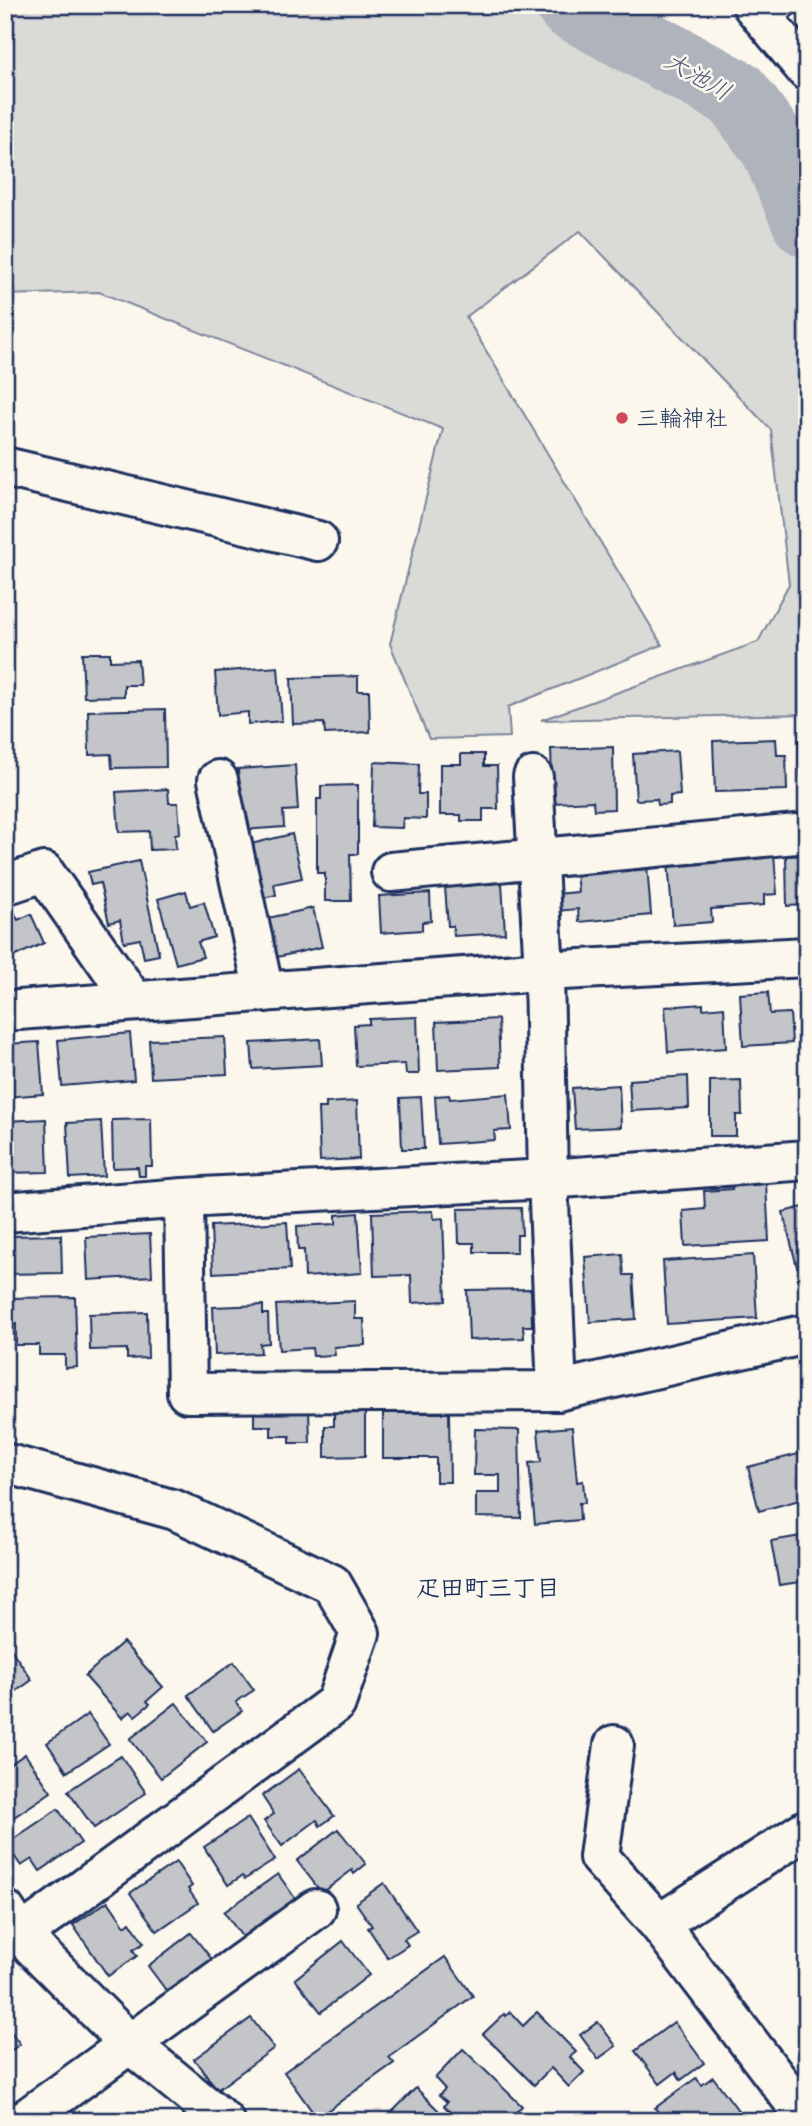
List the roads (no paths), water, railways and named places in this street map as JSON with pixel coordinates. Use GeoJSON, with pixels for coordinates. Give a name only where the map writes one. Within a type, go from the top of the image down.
{"type":"FeatureCollection","features":[{"type":"Feature","properties":{"kind":"street"},"geometry":{"type":"LineString","coordinates":[[764,9],[807,71]]}},
{"type":"Feature","properties":{"kind":"street"},"geometry":{"type":"LineString","coordinates":[[7,475],[318,541]]}},
{"type":"Feature","properties":{"kind":"street"},"geometry":{"type":"LineString","coordinates":[[533,777],[544,971],[548,1179],[557,1391]]}},
{"type":"Feature","properties":{"kind":"street"},"geometry":{"type":"LineString","coordinates":[[218,780],[264,992]]}},
{"type":"Feature","properties":{"kind":"street"},"geometry":{"type":"LineString","coordinates":[[391,872],[807,833]]}},
{"type":"Feature","properties":{"kind":"street"},"geometry":{"type":"LineString","coordinates":[[5,885],[44,872],[134,1002]]}},
{"type":"Feature","properties":{"kind":"street"},"geometry":{"type":"LineString","coordinates":[[5,1011],[544,971],[807,957]]}},
{"type":"Feature","properties":{"kind":"street"},"geometry":{"type":"LineString","coordinates":[[5,1212],[184,1198],[548,1179],[807,1160]]}},
{"type":"Feature","properties":{"kind":"street"},"geometry":{"type":"LineString","coordinates":[[184,1198],[187,1392],[557,1391],[807,1334]]}},
{"type":"Feature","properties":{"kind":"street"},"geometry":{"type":"LineString","coordinates":[[5,1463],[175,1510],[332,1584],[360,1633],[336,1703],[13,1922],[130,2044],[224,2121]]}},
{"type":"Feature","properties":{"kind":"street"},"geometry":{"type":"LineString","coordinates":[[614,1745],[599,1857],[659,1924],[807,2119]]}},
{"type":"Feature","properties":{"kind":"street"},"geometry":{"type":"LineString","coordinates":[[659,1924],[807,1829]]}},
{"type":"Feature","properties":{"kind":"street"},"geometry":{"type":"LineString","coordinates":[[23,2121],[316,1909]]}},
{"type":"Feature","properties":{"kind":"waterway","name":"大池川"},"geometry":{"type":"LineString","coordinates":[[571,5],[736,94],[775,147],[807,222]]}},
{"type":"Feature","properties":{"kind":"place","name":"三輪神社"},"geometry":{"type":"Point","coordinates":[622,418]}},
{"type":"Feature","properties":{"kind":"district","name":"疋田町三丁目"},"geometry":{"type":"Point","coordinates":[488,1588]}}]}
